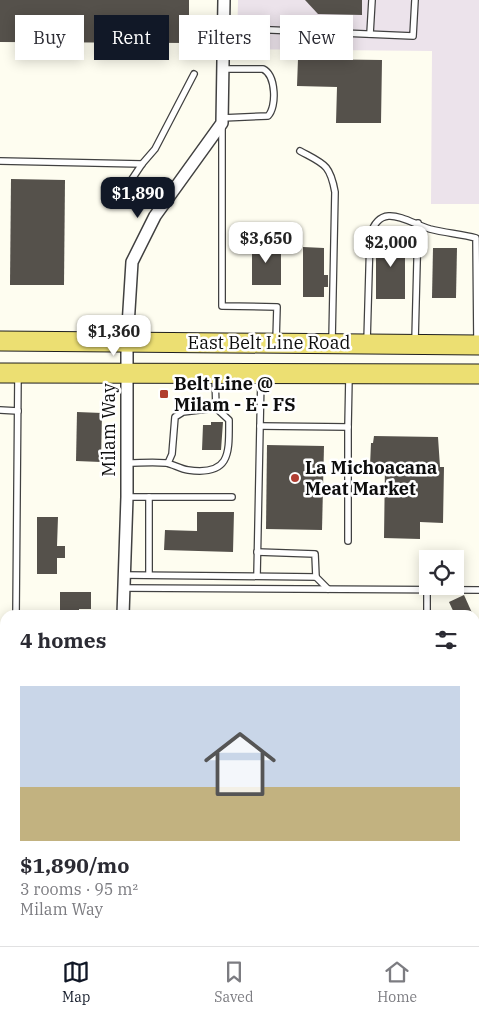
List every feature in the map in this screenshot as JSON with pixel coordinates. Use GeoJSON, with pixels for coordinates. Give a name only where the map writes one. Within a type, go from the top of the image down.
{"type":"FeatureCollection","features":[{"type":"Feature","properties":{"kind":"main road","name":"East Belt Line Road"},"geometry":{"type":"LineString","coordinates":[[0,341],[478,345]]}},
{"type":"Feature","properties":{"kind":"main road","name":"East Belt Line Road"},"geometry":{"type":"LineString","coordinates":[[9,373],[479,374]]}},
{"type":"Feature","properties":{"kind":"street"},"geometry":{"type":"LineString","coordinates":[[223,15],[224,0]]}},
{"type":"Feature","properties":{"kind":"street"},"geometry":{"type":"LineString","coordinates":[[222,121],[223,60]]}},
{"type":"Feature","properties":{"kind":"street","name":"Milam Way"},"geometry":{"type":"LineString","coordinates":[[123,610],[127,497],[127,342],[132,262],[142,238],[155,216],[222,121]]}},
{"type":"Feature","properties":{"kind":"lane"},"geometry":{"type":"LineString","coordinates":[[370,34],[372,0]]}},
{"type":"Feature","properties":{"kind":"lane"},"geometry":{"type":"LineString","coordinates":[[270,30],[414,36],[415,0]]}},
{"type":"Feature","properties":{"kind":"lane"},"geometry":{"type":"LineString","coordinates":[[223,69],[263,69],[270,75],[273,85],[272,110],[268,116],[222,121],[222,306],[277,307],[276,343]]}},
{"type":"Feature","properties":{"kind":"lane"},"geometry":{"type":"LineString","coordinates":[[126,188],[155,149],[194,74]]}},
{"type":"Feature","properties":{"kind":"lane"},"geometry":{"type":"LineString","coordinates":[[300,151],[326,164],[332,173],[335,192],[332,343]]}},
{"type":"Feature","properties":{"kind":"lane"},"geometry":{"type":"LineString","coordinates":[[0,161],[142,164]]}},
{"type":"Feature","properties":{"kind":"lane"},"geometry":{"type":"LineString","coordinates":[[367,344],[370,236],[373,224],[381,217],[393,215],[428,228],[478,238],[478,345]]}},
{"type":"Feature","properties":{"kind":"lane"},"geometry":{"type":"LineString","coordinates":[[414,344],[418,223]]}},
{"type":"Feature","properties":{"kind":"lane"},"geometry":{"type":"LineString","coordinates":[[9,373],[18,410],[16,610]]}},
{"type":"Feature","properties":{"kind":"lane"},"geometry":{"type":"LineString","coordinates":[[127,462],[168,463],[189,470],[217,467],[224,462],[229,452],[229,420],[216,408],[215,373]]}},
{"type":"Feature","properties":{"kind":"lane"},"geometry":{"type":"LineString","coordinates":[[257,576],[262,373]]}},
{"type":"Feature","properties":{"kind":"lane"},"geometry":{"type":"LineString","coordinates":[[348,541],[349,374]]}},
{"type":"Feature","properties":{"kind":"lane"},"geometry":{"type":"LineString","coordinates":[[168,463],[172,454],[175,417],[183,412],[216,408]]}},
{"type":"Feature","properties":{"kind":"lane"},"geometry":{"type":"LineString","coordinates":[[0,410],[18,410]]}},
{"type":"Feature","properties":{"kind":"lane"},"geometry":{"type":"LineString","coordinates":[[260,426],[348,427]]}},
{"type":"Feature","properties":{"kind":"lane"},"geometry":{"type":"LineString","coordinates":[[127,497],[232,497]]}},
{"type":"Feature","properties":{"kind":"lane"},"geometry":{"type":"LineString","coordinates":[[149,497],[149,575]]}},
{"type":"Feature","properties":{"kind":"lane"},"geometry":{"type":"LineString","coordinates":[[257,552],[315,554],[316,577],[328,589]]}},
{"type":"Feature","properties":{"kind":"lane"},"geometry":{"type":"LineString","coordinates":[[124,575],[316,577]]}},
{"type":"Feature","properties":{"kind":"lane"},"geometry":{"type":"LineString","coordinates":[[124,588],[419,590]]}},
{"type":"Feature","properties":{"kind":"lane"},"geometry":{"type":"LineString","coordinates":[[464,590],[479,590]]}},
{"type":"Feature","properties":{"kind":"lane"},"geometry":{"type":"LineString","coordinates":[[427,595],[427,610]]}},
{"type":"Feature","properties":{"kind":"shaded area"},"geometry":{"type":"Polygon","coordinates":[[[238,0],[479,0],[479,204],[431,204],[432,51],[353,50],[353,15],[280,15],[280,49],[270,49],[270,15],[238,15],[238,0]]]}},
{"type":"Feature","properties":{"kind":"building"},"geometry":{"type":"Polygon","coordinates":[[[0,0],[189,0],[189,15],[179,15],[179,43],[169,43],[169,15],[94,15],[94,42],[84,42],[84,15],[15,15],[15,42],[0,42],[0,0]]]}},
{"type":"Feature","properties":{"kind":"building"},"geometry":{"type":"Polygon","coordinates":[[[305,0],[362,0],[362,15],[318,14],[305,0]]]}},
{"type":"Feature","properties":{"kind":"building"},"geometry":{"type":"Polygon","coordinates":[[[298,60],[382,60],[381,123],[336,123],[337,87],[297,86],[298,60]]]}},
{"type":"Feature","properties":{"kind":"building"},"geometry":{"type":"Polygon","coordinates":[[[11,179],[65,180],[64,285],[10,285],[11,179]]]}},
{"type":"Feature","properties":{"kind":"building"},"geometry":{"type":"Polygon","coordinates":[[[376,238],[405,238],[405,299],[376,299],[376,238]]]}},
{"type":"Feature","properties":{"kind":"building"},"geometry":{"type":"Polygon","coordinates":[[[252,242],[281,242],[281,285],[252,285],[252,242]]]}},
{"type":"Feature","properties":{"kind":"building"},"geometry":{"type":"Polygon","coordinates":[[[303,247],[324,248],[324,275],[328,275],[328,287],[324,287],[324,297],[303,297],[303,247]]]}},
{"type":"Feature","properties":{"kind":"building"},"geometry":{"type":"Polygon","coordinates":[[[433,248],[457,248],[456,298],[432,298],[433,248]]]}},
{"type":"Feature","properties":{"kind":"building"},"geometry":{"type":"Polygon","coordinates":[[[77,412],[102,413],[101,462],[76,461],[77,412]]]}},
{"type":"Feature","properties":{"kind":"building"},"geometry":{"type":"Polygon","coordinates":[[[211,422],[223,422],[221,450],[202,450],[203,425],[211,425],[211,422]]]}},
{"type":"Feature","properties":{"kind":"building"},"geometry":{"type":"Polygon","coordinates":[[[374,436],[438,437],[440,467],[444,467],[443,523],[420,522],[420,539],[384,538],[385,466],[370,466],[371,443],[373,443],[374,436]]]}},
{"type":"Feature","properties":{"kind":"building"},"geometry":{"type":"Polygon","coordinates":[[[267,445],[324,446],[322,530],[266,529],[267,445]]]}},
{"type":"Feature","properties":{"kind":"building"},"geometry":{"type":"Polygon","coordinates":[[[197,512],[234,512],[233,552],[164,550],[165,530],[197,531],[197,512]]]}},
{"type":"Feature","properties":{"kind":"building"},"geometry":{"type":"Polygon","coordinates":[[[37,517],[58,517],[57,546],[65,546],[65,558],[57,558],[57,574],[37,574],[37,517]]]}},
{"type":"Feature","properties":{"kind":"building"},"geometry":{"type":"Polygon","coordinates":[[[60,592],[91,592],[91,609],[60,610],[60,592]]]}},
{"type":"Feature","properties":{"kind":"building"},"geometry":{"type":"Polygon","coordinates":[[[464,595],[471,610],[453,610],[449,602],[464,595]]]}},
{"type":"Feature","properties":{"kind":"place","name":"Belt Line @ Milam - E - FS"},"geometry":{"type":"Point","coordinates":[164,394]}},
{"type":"Feature","properties":{"kind":"place","name":"La Michoacana Meat Market"},"geometry":{"type":"Point","coordinates":[295,478]}}]}
